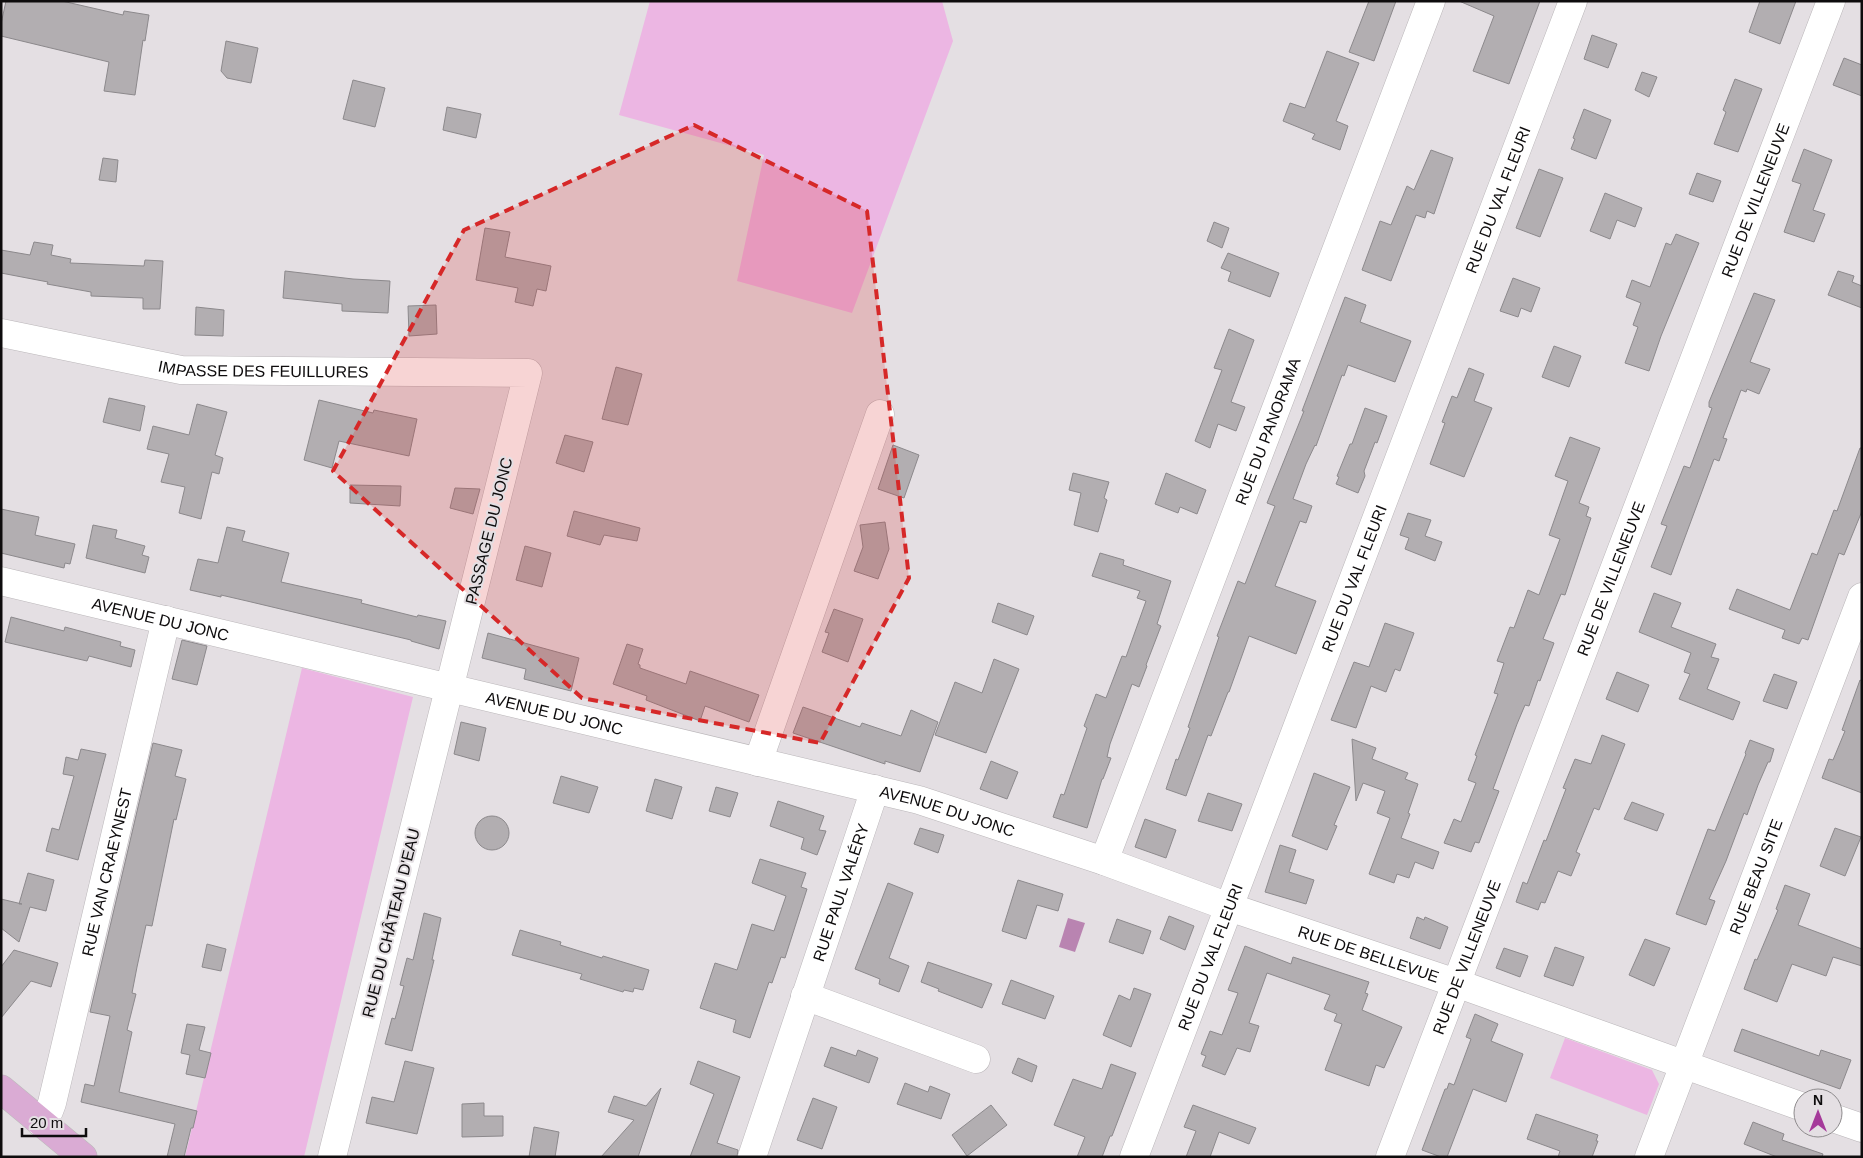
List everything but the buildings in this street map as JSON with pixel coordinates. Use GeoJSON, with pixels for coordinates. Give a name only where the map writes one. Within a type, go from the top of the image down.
{"type":"FeatureCollection","features":[{"type":"Feature","properties":{"kind":"main road"},"geometry":{"type":"LineString","coordinates":[[1,1090],[82,1157]]}},
{"type":"Feature","properties":{"kind":"street","name":"RUE DU PANORAMA"},"geometry":{"type":"LineString","coordinates":[[1104,861],[1431,1]]}},
{"type":"Feature","properties":{"kind":"street","name":"RUE DU VAL FLEURI"},"geometry":{"type":"LineString","coordinates":[[1134,1157],[1573,1]]}},
{"type":"Feature","properties":{"kind":"street","name":"RUE DE VILLENEUVE"},"geometry":{"type":"LineString","coordinates":[[1390,1157],[1831,1]]}},
{"type":"Feature","properties":{"kind":"street","name":"IMPASSE DES FEUILLURES"},"geometry":{"type":"LineString","coordinates":[[1,333],[181,370],[528,373]]}},
{"type":"Feature","properties":{"kind":"street","name":"PASSAGE DU JONC"},"geometry":{"type":"LineString","coordinates":[[450,688],[528,373]]}},
{"type":"Feature","properties":{"kind":"street"},"geometry":{"type":"LineString","coordinates":[[758,762],[880,414]]}},
{"type":"Feature","properties":{"kind":"street","name":"AVENUE DU JONC"},"geometry":{"type":"LineString","coordinates":[[1,581],[875,789],[934,805],[1104,861]]}},
{"type":"Feature","properties":{"kind":"street","name":"RUE BEAU SITE"},"geometry":{"type":"LineString","coordinates":[[1649,1157],[1862,597]]}},
{"type":"Feature","properties":{"kind":"street","name":"RUE VAN CRAEYNEST"},"geometry":{"type":"LineString","coordinates":[[40,1122],[49,1111],[52,1102],[166,620]]}},
{"type":"Feature","properties":{"kind":"street","name":"RUE DU CHÂTEAU D'EAU"},"geometry":{"type":"LineString","coordinates":[[332,1157],[450,688]]}},
{"type":"Feature","properties":{"kind":"street","name":"RUE PAUL VALÉRY"},"geometry":{"type":"LineString","coordinates":[[752,1157],[875,789]]}},
{"type":"Feature","properties":{"kind":"street","name":"RUE DE BELLEVUE"},"geometry":{"type":"LineString","coordinates":[[1104,861],[1229,907],[1456,983],[1793,1103]]}},
{"type":"Feature","properties":{"kind":"street"},"geometry":{"type":"LineString","coordinates":[[805,996],[976,1059]]}},
{"type":"Feature","properties":{"kind":"street"},"geometry":{"type":"LineString","coordinates":[[1843,1121],[1862,1128]]}},
{"type":"Feature","properties":{"kind":"highlighted area"},"geometry":{"type":"Polygon","coordinates":[[[694,125],[867,211],[909,578],[820,743],[582,698],[333,471],[464,230],[694,125]]]}},
{"type":"Feature","properties":{"kind":"shaded area"},"geometry":{"type":"Polygon","coordinates":[[[650,1],[942,1],[953,41],[852,313],[737,281],[764,155],[619,115],[650,1]]]}},
{"type":"Feature","properties":{"kind":"shaded area"},"geometry":{"type":"Polygon","coordinates":[[[302,668],[413,697],[304,1157],[185,1157],[302,668]]]}},
{"type":"Feature","properties":{"kind":"shaded area"},"geometry":{"type":"Polygon","coordinates":[[[1068,918],[1085,923],[1075,952],[1059,947],[1068,918]]]}},
{"type":"Feature","properties":{"kind":"shaded area"},"geometry":{"type":"Polygon","coordinates":[[[1565,1038],[1652,1070],[1659,1084],[1647,1115],[1550,1078],[1565,1038]]]}}]}
